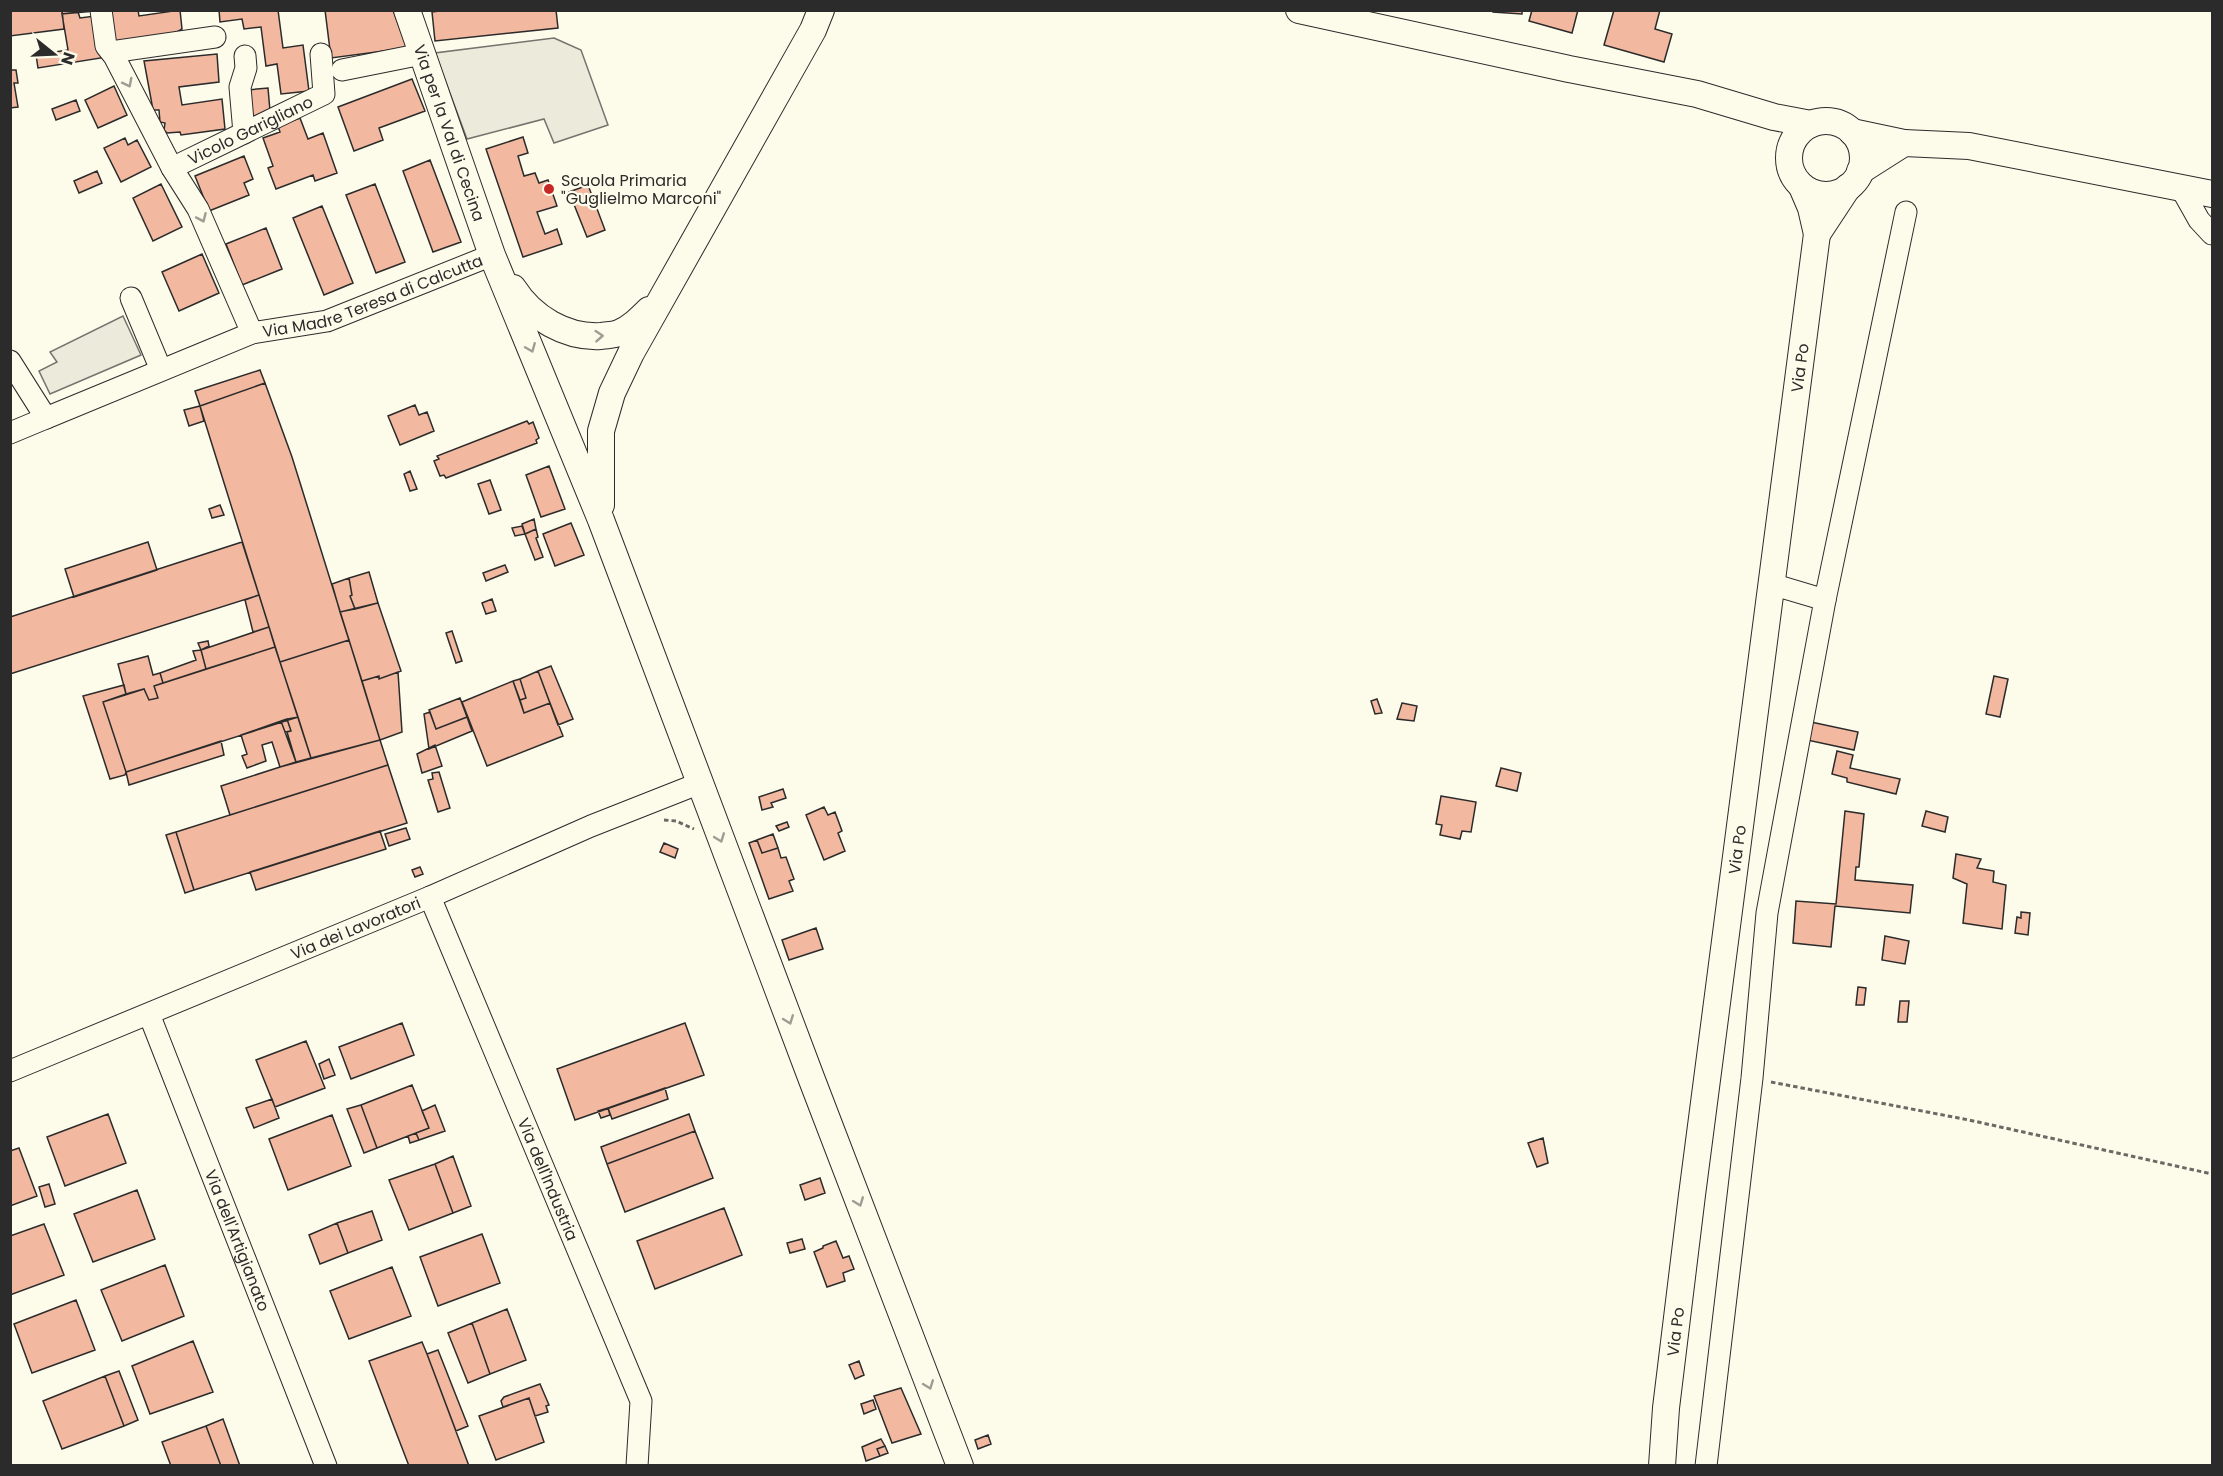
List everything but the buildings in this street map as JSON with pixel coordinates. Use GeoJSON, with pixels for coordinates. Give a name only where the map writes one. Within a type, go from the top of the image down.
{"type":"FeatureCollection","features":[{"type":"Feature","properties":{"kind":"main road","name":"Via per la Val di Cecina"},"geometry":{"type":"LineString","coordinates":[[406,10],[492,255]]}},
{"type":"Feature","properties":{"kind":"main road"},"geometry":{"type":"LineString","coordinates":[[601,520],[601,431],[612,393],[631,353],[817,20],[835,10]]}},
{"type":"Feature","properties":{"kind":"main road"},"geometry":{"type":"LineString","coordinates":[[1309,12],[1569,69],[1697,94],[1774,117],[1811,124],[1832,122],[1852,132],[1904,142],[1969,146],[2212,194]]}},
{"type":"Feature","properties":{"kind":"main road"},"geometry":{"type":"LineString","coordinates":[[1734,104],[1759,118],[1780,144],[1794,176],[1802,187],[1816,194],[1837,194],[1904,142]]}},
{"type":"Feature","properties":{"kind":"main road"},"geometry":{"type":"LineString","coordinates":[[1789,163],[1789,154],[1794,140],[1811,124]]}},
{"type":"Feature","properties":{"kind":"main road"},"geometry":{"type":"LineString","coordinates":[[1852,132],[1862,152],[1854,179]]}},
{"type":"Feature","properties":{"kind":"main road","name":"Via Po"},"geometry":{"type":"LineString","coordinates":[[1817,234],[1854,179]]}},
{"type":"Feature","properties":{"kind":"main road","name":"Via Po"},"geometry":{"type":"LineString","coordinates":[[1662,1466],[1666,1408],[1692,1195],[1817,234],[1811,208],[1802,187]]}},
{"type":"Feature","properties":{"kind":"main road"},"geometry":{"type":"LineString","coordinates":[[492,255],[519,298],[541,318],[566,332],[588,336],[617,334],[633,325],[662,298]]}},
{"type":"Feature","properties":{"kind":"main road"},"geometry":{"type":"LineString","coordinates":[[492,255],[601,520],[960,1466]]}},
{"type":"Feature","properties":{"kind":"street"},"geometry":{"type":"LineString","coordinates":[[101,10],[106,46],[172,168],[198,209],[252,333]]}},
{"type":"Feature","properties":{"kind":"street"},"geometry":{"type":"LineString","coordinates":[[111,52],[214,36]]}},
{"type":"Feature","properties":{"kind":"street","name":"Vicolo Garigliano"},"geometry":{"type":"LineString","coordinates":[[172,168],[324,94],[321,54]]}},
{"type":"Feature","properties":{"kind":"street"},"geometry":{"type":"LineString","coordinates":[[342,70],[422,54]]}},
{"type":"Feature","properties":{"kind":"street"},"geometry":{"type":"LineString","coordinates":[[244,133],[240,87],[246,68],[246,56]]}},
{"type":"Feature","properties":{"kind":"street"},"geometry":{"type":"LineString","coordinates":[[2181,188],[2199,220],[2212,234]]}},
{"type":"Feature","properties":{"kind":"street"},"geometry":{"type":"LineString","coordinates":[[1706,1466],[1752,1078],[1767,913],[1825,600],[1906,212]]}},
{"type":"Feature","properties":{"kind":"street","name":"Via Madre Teresa di Calcutta"},"geometry":{"type":"LineString","coordinates":[[10,434],[252,333],[327,321],[492,255]]}},
{"type":"Feature","properties":{"kind":"street"},"geometry":{"type":"LineString","coordinates":[[131,298],[161,370]]}},
{"type":"Feature","properties":{"kind":"street"},"geometry":{"type":"LineString","coordinates":[[10,361],[46,418]]}},
{"type":"Feature","properties":{"kind":"street"},"geometry":{"type":"LineString","coordinates":[[1771,584],[1825,600]]}},
{"type":"Feature","properties":{"kind":"street","name":"Via dei Lavoratori"},"geometry":{"type":"LineString","coordinates":[[10,1071],[430,897],[591,826],[700,783]]}},
{"type":"Feature","properties":{"kind":"street","name":"Via dell'Industria"},"geometry":{"type":"LineString","coordinates":[[430,897],[641,1401],[637,1466]]}},
{"type":"Feature","properties":{"kind":"street","name":"Via dell'Artigianato"},"geometry":{"type":"LineString","coordinates":[[149,1014],[326,1466]]}},
{"type":"Feature","properties":{"kind":"path"},"geometry":{"type":"LineString","coordinates":[[1752,1078],[1969,1120],[2212,1174]]}},
{"type":"Feature","properties":{"kind":"shaded area"},"geometry":{"type":"Polygon","coordinates":[[[554,38],[581,50],[608,125],[554,143],[544,119],[467,139],[435,53],[554,38]]]}},
{"type":"Feature","properties":{"kind":"shaded area"},"geometry":{"type":"Polygon","coordinates":[[[123,316],[141,355],[50,394],[39,371],[57,362],[50,352],[123,316]]]}},
{"type":"Feature","properties":{"kind":"place","name":"Scuola Primaria \"Guglielmo Marconi\""},"geometry":{"type":"Point","coordinates":[549,189]}}]}
